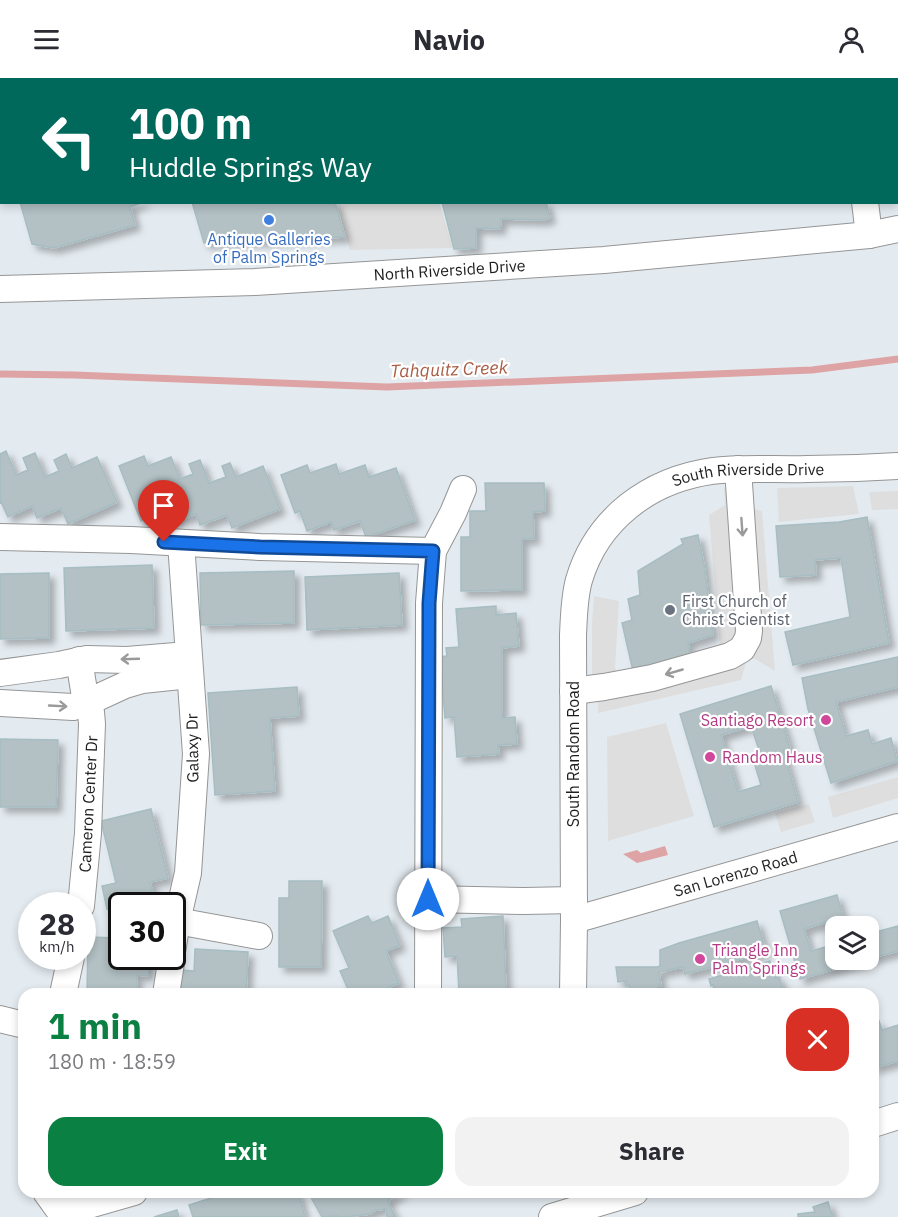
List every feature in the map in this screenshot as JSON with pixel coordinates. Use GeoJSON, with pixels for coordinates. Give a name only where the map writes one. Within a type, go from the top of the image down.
{"type":"FeatureCollection","features":[{"type":"Feature","properties":{"kind":"street"},"geometry":{"type":"LineString","coordinates":[[865,204],[868,234]]}},
{"type":"Feature","properties":{"kind":"street","name":"North Riverside Drive"},"geometry":{"type":"LineString","coordinates":[[0,289],[255,282],[604,260],[868,234],[898,229]]}},
{"type":"Feature","properties":{"kind":"street","name":"South Riverside Drive"},"geometry":{"type":"LineString","coordinates":[[611,523],[641,496],[656,487],[691,475],[738,469],[898,466]]}},
{"type":"Feature","properties":{"kind":"street"},"geometry":{"type":"LineString","coordinates":[[573,691],[652,678],[730,656],[742,649],[749,631],[738,469]]}},
{"type":"Feature","properties":{"kind":"street"},"geometry":{"type":"LineString","coordinates":[[428,988],[429,603],[433,551],[463,489]]}},
{"type":"Feature","properties":{"kind":"street","name":"South Random Road"},"geometry":{"type":"LineString","coordinates":[[573,988],[574,604],[579,581],[588,558],[611,523]]}},
{"type":"Feature","properties":{"kind":"street"},"geometry":{"type":"LineString","coordinates":[[0,537],[433,551]]}},
{"type":"Feature","properties":{"kind":"street","name":"Galaxy Dr"},"geometry":{"type":"LineString","coordinates":[[181,543],[196,754],[188,873],[184,892]]}},
{"type":"Feature","properties":{"kind":"street"},"geometry":{"type":"LineString","coordinates":[[0,673],[87,659],[189,665]]}},
{"type":"Feature","properties":{"kind":"street","name":"Cameron Center Dr"},"geometry":{"type":"LineString","coordinates":[[79,660],[92,724],[88,833],[82,892]]}},
{"type":"Feature","properties":{"kind":"street"},"geometry":{"type":"LineString","coordinates":[[0,703],[73,706],[86,703],[125,685],[189,665]]}},
{"type":"Feature","properties":{"kind":"street","name":"San Lorenzo Road"},"geometry":{"type":"LineString","coordinates":[[428,899],[524,901],[574,910],[898,827]]}},
{"type":"Feature","properties":{"kind":"street"},"geometry":{"type":"LineString","coordinates":[[186,923],[259,936]]}},
{"type":"Feature","properties":{"kind":"street"},"geometry":{"type":"LineString","coordinates":[[64,988],[68,970]]}},
{"type":"Feature","properties":{"kind":"street"},"geometry":{"type":"LineString","coordinates":[[167,988],[170,970]]}},
{"type":"Feature","properties":{"kind":"street"},"geometry":{"type":"LineString","coordinates":[[0,1019],[18,1024]]}},
{"type":"Feature","properties":{"kind":"street"},"geometry":{"type":"LineString","coordinates":[[879,1122],[898,1116]]}},
{"type":"Feature","properties":{"kind":"street"},"geometry":{"type":"LineString","coordinates":[[57,1207],[103,1198]]}},
{"type":"Feature","properties":{"kind":"street"},"geometry":{"type":"LineString","coordinates":[[564,1207],[607,1198]]}},
{"type":"Feature","properties":{"kind":"shaded area"},"geometry":{"type":"Polygon","coordinates":[[[336,204],[439,204],[453,248],[350,250],[336,204]]]}},
{"type":"Feature","properties":{"kind":"shaded area"},"geometry":{"type":"Polygon","coordinates":[[[853,486],[859,514],[779,522],[777,488],[853,486]]]}},
{"type":"Feature","properties":{"kind":"shaded area"},"geometry":{"type":"Polygon","coordinates":[[[724,488],[745,488],[747,507],[762,511],[775,671],[751,659],[747,661],[741,680],[598,713],[597,680],[592,674],[594,596],[619,601],[615,668],[619,675],[720,648],[709,515],[725,505],[724,488]]]}},
{"type":"Feature","properties":{"kind":"shaded area"},"geometry":{"type":"Polygon","coordinates":[[[898,491],[898,509],[872,510],[869,492],[898,491]]]}},
{"type":"Feature","properties":{"kind":"shaded area"},"geometry":{"type":"Polygon","coordinates":[[[666,723],[694,816],[608,841],[607,737],[666,723]]]}},
{"type":"Feature","properties":{"kind":"shaded area"},"geometry":{"type":"Polygon","coordinates":[[[898,777],[898,798],[833,818],[828,797],[898,777]]]}},
{"type":"Feature","properties":{"kind":"shaded area"},"geometry":{"type":"Polygon","coordinates":[[[809,804],[815,822],[781,832],[775,813],[809,804]]]}},
{"type":"Feature","properties":{"kind":"shaded area"},"geometry":{"type":"Polygon","coordinates":[[[665,846],[668,855],[637,863],[623,854],[637,850],[641,853],[665,846]]]}},
{"type":"Feature","properties":{"kind":"building"},"geometry":{"type":"Polygon","coordinates":[[[21,204],[138,204],[130,207],[135,225],[54,248],[32,244],[21,204]]]}},
{"type":"Feature","properties":{"kind":"building","name":"Antique Galleries of Palm Springs"},"geometry":{"type":"Polygon","coordinates":[[[193,204],[336,204],[345,237],[204,243],[193,204]]]}},
{"type":"Feature","properties":{"kind":"building"},"geometry":{"type":"Polygon","coordinates":[[[443,204],[546,204],[550,218],[543,220],[501,219],[500,229],[476,228],[476,248],[454,249],[443,204]]]}},
{"type":"Feature","properties":{"kind":"building"},"geometry":{"type":"Polygon","coordinates":[[[6,451],[16,475],[28,470],[23,458],[35,453],[45,477],[59,471],[54,460],[66,454],[72,468],[97,457],[117,502],[68,524],[61,508],[37,518],[32,506],[8,517],[0,503],[0,454],[6,451]]]}},
{"type":"Feature","properties":{"kind":"building"},"geometry":{"type":"Polygon","coordinates":[[[144,456],[148,466],[171,457],[180,479],[193,474],[189,464],[200,460],[209,483],[226,477],[222,466],[230,463],[236,477],[263,466],[280,509],[232,528],[227,515],[200,525],[196,514],[172,523],[167,510],[141,521],[119,466],[144,456]]]}},
{"type":"Feature","properties":{"kind":"building"},"geometry":{"type":"Polygon","coordinates":[[[336,464],[339,474],[365,465],[369,477],[396,468],[415,520],[366,537],[360,521],[334,530],[331,522],[307,531],[300,511],[295,513],[281,475],[307,465],[310,473],[336,464]]]}},
{"type":"Feature","properties":{"kind":"building"},"geometry":{"type":"Polygon","coordinates":[[[485,483],[544,483],[545,511],[533,512],[534,539],[522,539],[522,590],[461,591],[461,537],[470,537],[470,511],[486,511],[485,483]]]}},
{"type":"Feature","properties":{"kind":"building"},"geometry":{"type":"Polygon","coordinates":[[[867,517],[889,643],[793,665],[785,632],[850,617],[841,558],[815,560],[816,575],[780,577],[776,526],[839,522],[867,517]]]}},
{"type":"Feature","properties":{"kind":"building","name":"First Church of Christ Scientist"},"geometry":{"type":"Polygon","coordinates":[[[698,535],[713,635],[688,643],[690,657],[633,671],[622,623],[632,620],[628,599],[640,595],[638,571],[683,544],[681,539],[698,535]]]}},
{"type":"Feature","properties":{"kind":"building"},"geometry":{"type":"Polygon","coordinates":[[[152,565],[154,628],[66,631],[64,568],[152,565]]]}},
{"type":"Feature","properties":{"kind":"building"},"geometry":{"type":"Polygon","coordinates":[[[294,571],[294,623],[201,625],[200,573],[294,571]]]}},
{"type":"Feature","properties":{"kind":"building"},"geometry":{"type":"Polygon","coordinates":[[[49,573],[49,638],[0,639],[0,574],[49,573]]]}},
{"type":"Feature","properties":{"kind":"building"},"geometry":{"type":"Polygon","coordinates":[[[399,573],[402,625],[307,630],[305,577],[399,573]]]}},
{"type":"Feature","properties":{"kind":"building"},"geometry":{"type":"Polygon","coordinates":[[[496,606],[496,615],[516,613],[519,646],[502,648],[502,718],[515,717],[517,744],[498,745],[499,754],[457,757],[454,717],[445,718],[440,657],[447,656],[446,648],[459,647],[456,609],[496,606]]]}},
{"type":"Feature","properties":{"kind":"building","name":"Santiago Resort"},"geometry":{"type":"Polygon","coordinates":[[[898,657],[898,687],[836,702],[846,736],[868,730],[872,744],[891,738],[897,761],[831,783],[808,709],[802,678],[898,657]]]}},
{"type":"Feature","properties":{"kind":"building","name":"Random Haus"},"geometry":{"type":"Polygon","coordinates":[[[771,686],[790,748],[783,750],[798,802],[714,827],[680,714],[771,686]],[[751,726],[721,735],[738,792],[761,785],[753,759],[761,756],[751,726]]]}},
{"type":"Feature","properties":{"kind":"building"},"geometry":{"type":"Polygon","coordinates":[[[297,687],[299,716],[270,718],[275,791],[215,795],[208,693],[297,687]]]}},
{"type":"Feature","properties":{"kind":"building"},"geometry":{"type":"Polygon","coordinates":[[[0,739],[58,740],[56,807],[0,807],[0,739]]]}},
{"type":"Feature","properties":{"kind":"building"},"geometry":{"type":"Polygon","coordinates":[[[151,809],[168,878],[150,882],[153,892],[108,892],[107,909],[102,886],[116,883],[101,821],[151,809]]]}},
{"type":"Feature","properties":{"kind":"building"},"geometry":{"type":"Polygon","coordinates":[[[289,881],[322,881],[321,967],[279,967],[279,898],[289,898],[289,881]]]}},
{"type":"Feature","properties":{"kind":"building"},"geometry":{"type":"Polygon","coordinates":[[[837,895],[843,916],[825,916],[825,923],[804,929],[811,951],[825,947],[825,970],[832,970],[800,979],[780,911],[837,895]]]}},
{"type":"Feature","properties":{"kind":"building"},"geometry":{"type":"Polygon","coordinates":[[[368,916],[372,923],[388,916],[400,945],[386,951],[399,983],[387,988],[347,988],[340,971],[349,968],[333,931],[368,916]]]}},
{"type":"Feature","properties":{"kind":"building"},"geometry":{"type":"Polygon","coordinates":[[[503,916],[506,988],[459,988],[457,956],[445,957],[443,928],[462,927],[461,919],[503,916]]]}},
{"type":"Feature","properties":{"kind":"building","name":"Triangle Inn Palm Springs"},"geometry":{"type":"Polygon","coordinates":[[[757,921],[766,952],[685,974],[683,967],[659,972],[661,986],[658,988],[629,988],[629,985],[626,986],[626,981],[618,982],[616,967],[660,966],[660,950],[757,921]]]}},
{"type":"Feature","properties":{"kind":"building"},"geometry":{"type":"Polygon","coordinates":[[[898,926],[898,951],[879,956],[879,931],[898,926]]]}},
{"type":"Feature","properties":{"kind":"building"},"geometry":{"type":"Polygon","coordinates":[[[96,937],[108,938],[108,970],[148,970],[148,976],[137,975],[136,988],[87,988],[87,970],[96,970],[96,937]]]}},
{"type":"Feature","properties":{"kind":"building"},"geometry":{"type":"Polygon","coordinates":[[[195,949],[248,952],[246,988],[181,988],[182,970],[194,971],[195,949]]]}},
{"type":"Feature","properties":{"kind":"building"},"geometry":{"type":"Polygon","coordinates":[[[770,961],[775,978],[779,977],[782,988],[714,988],[709,979],[770,961]]]}},
{"type":"Feature","properties":{"kind":"building"},"geometry":{"type":"Polygon","coordinates":[[[879,1021],[882,1030],[898,1025],[898,1061],[879,1066],[879,1021]]]}},
{"type":"Feature","properties":{"kind":"building"},"geometry":{"type":"Polygon","coordinates":[[[211,1198],[300,1198],[305,1217],[193,1217],[189,1205],[211,1198]]]}},
{"type":"Feature","properties":{"kind":"building"},"geometry":{"type":"Polygon","coordinates":[[[311,1198],[392,1198],[388,1200],[389,1205],[396,1217],[387,1217],[386,1209],[376,1210],[370,1214],[322,1217],[311,1198]]]}},
{"type":"Feature","properties":{"kind":"building"},"geometry":{"type":"Polygon","coordinates":[[[828,1202],[833,1217],[798,1217],[798,1214],[815,1212],[813,1207],[828,1202]]]}},
{"type":"Feature","properties":{"kind":"building"},"geometry":{"type":"Polygon","coordinates":[[[177,1210],[179,1217],[154,1217],[177,1210]]]}},
{"type":"Feature","properties":{"kind":"waterway","name":"Tahquitz Creek"},"geometry":{"type":"LineString","coordinates":[[0,374],[387,387],[812,370],[898,359]]}},
{"type":"Feature","properties":{"kind":"place","name":"Antique Galleries of Palm Springs"},"geometry":{"type":"Point","coordinates":[269,220]}},
{"type":"Feature","properties":{"kind":"place","name":"First Church of Christ Scientist"},"geometry":{"type":"Point","coordinates":[670,610]}},
{"type":"Feature","properties":{"kind":"place","name":"Santiago Resort"},"geometry":{"type":"Point","coordinates":[826,720]}},
{"type":"Feature","properties":{"kind":"place","name":"Random Haus"},"geometry":{"type":"Point","coordinates":[710,757]}},
{"type":"Feature","properties":{"kind":"place","name":"Triangle Inn Palm Springs"},"geometry":{"type":"Point","coordinates":[700,959]}},
{"type":"Feature","properties":{"kind":"route"},"geometry":{"type":"LineString","coordinates":[[164,542],[433,551],[429,603],[428,899]]}}]}
